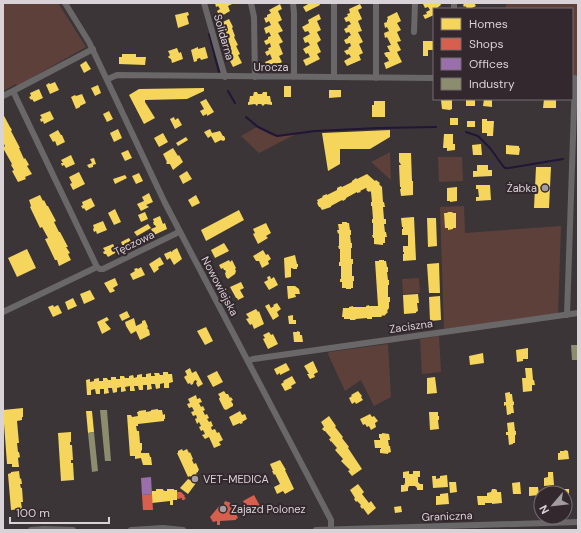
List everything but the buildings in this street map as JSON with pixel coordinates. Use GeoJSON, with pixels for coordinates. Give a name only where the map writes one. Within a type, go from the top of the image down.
{"type":"FeatureCollection","features":[{"type":"Feature","properties":{"kind":"street","name":"Nowowiejska"},"geometry":{"type":"LineString","coordinates":[[65,3],[86,35],[166,203],[331,520],[331,530]]}},
{"type":"Feature","properties":{"kind":"street","name":"Solidarna"},"geometry":{"type":"LineString","coordinates":[[204,3],[225,76]]}},
{"type":"Feature","properties":{"kind":"street"},"geometry":{"type":"LineString","coordinates":[[251,3],[254,17],[255,77]]}},
{"type":"Feature","properties":{"kind":"street"},"geometry":{"type":"LineString","coordinates":[[293,3],[294,77]]}},
{"type":"Feature","properties":{"kind":"street"},"geometry":{"type":"LineString","coordinates":[[334,3],[334,78]]}},
{"type":"Feature","properties":{"kind":"street"},"geometry":{"type":"LineString","coordinates":[[376,3],[376,78]]}},
{"type":"Feature","properties":{"kind":"street"},"geometry":{"type":"LineString","coordinates":[[414,32],[415,3]]}},
{"type":"Feature","properties":{"kind":"street"},"geometry":{"type":"LineString","coordinates":[[3,96],[93,49]]}},
{"type":"Feature","properties":{"kind":"street","name":"Urocza"},"geometry":{"type":"LineString","coordinates":[[108,79],[118,75],[433,78]]}},
{"type":"Feature","properties":{"kind":"street"},"geometry":{"type":"LineString","coordinates":[[567,315],[575,78]]}},
{"type":"Feature","properties":{"kind":"street"},"geometry":{"type":"LineString","coordinates":[[3,312],[97,267],[13,91]]}},
{"type":"Feature","properties":{"kind":"street","name":"Tęczowa"},"geometry":{"type":"LineString","coordinates":[[97,267],[103,270],[177,233],[180,230]]}},
{"type":"Feature","properties":{"kind":"street","name":"Zaciszna"},"geometry":{"type":"LineString","coordinates":[[248,361],[253,359],[578,313]]}},
{"type":"Feature","properties":{"kind":"street","name":"Graniczna"},"geometry":{"type":"LineString","coordinates":[[316,530],[522,527],[578,522]]}},
{"type":"Feature","properties":{"kind":"street"},"geometry":{"type":"LineString","coordinates":[[132,530],[163,528],[183,530]]}},
{"type":"Feature","properties":{"kind":"street"},"geometry":{"type":"LineString","coordinates":[[31,530],[73,530]]}},
{"type":"Feature","properties":{"kind":"shaded area"},"geometry":{"type":"Polygon","coordinates":[[[3,3],[58,3],[86,47],[17,86],[16,84],[3,91],[3,3]]]}},
{"type":"Feature","properties":{"kind":"shaded area"},"geometry":{"type":"Polygon","coordinates":[[[506,3],[578,3],[578,75],[573,75],[573,8],[506,8],[506,3]]]}},
{"type":"Feature","properties":{"kind":"shaded area"},"geometry":{"type":"Polygon","coordinates":[[[257,127],[275,136],[296,134],[259,153],[241,136],[257,127]]]}},
{"type":"Feature","properties":{"kind":"shaded area"},"geometry":{"type":"Polygon","coordinates":[[[390,152],[391,180],[371,162],[390,152]]]}},
{"type":"Feature","properties":{"kind":"shaded area"},"geometry":{"type":"Polygon","coordinates":[[[438,157],[462,157],[463,181],[439,182],[438,157]]]}},
{"type":"Feature","properties":{"kind":"shaded area"},"geometry":{"type":"Polygon","coordinates":[[[464,206],[465,233],[561,226],[558,314],[444,329],[440,207],[464,206]]]}},
{"type":"Feature","properties":{"kind":"shaded area"},"geometry":{"type":"Polygon","coordinates":[[[419,278],[420,293],[403,294],[402,279],[419,278]]]}},
{"type":"Feature","properties":{"kind":"shaded area"},"geometry":{"type":"Polygon","coordinates":[[[439,336],[441,372],[422,374],[420,339],[439,336]]]}},
{"type":"Feature","properties":{"kind":"shaded area"},"geometry":{"type":"Polygon","coordinates":[[[388,344],[391,397],[374,406],[361,380],[345,391],[328,354],[329,352],[388,344]]]}},
{"type":"Feature","properties":{"kind":"waterway"},"geometry":{"type":"LineString","coordinates":[[209,34],[219,72]]}},
{"type":"Feature","properties":{"kind":"waterway"},"geometry":{"type":"LineString","coordinates":[[228,91],[235,103]]}},
{"type":"Feature","properties":{"kind":"waterway"},"geometry":{"type":"LineString","coordinates":[[246,117],[258,127],[277,136],[315,131],[436,127]]}},
{"type":"Feature","properties":{"kind":"waterway"},"geometry":{"type":"LineString","coordinates":[[466,132],[478,136],[490,148],[505,168],[563,159]]}},
{"type":"Feature","properties":{"kind":"place","name":"Żabka"},"geometry":{"type":"Point","coordinates":[545,188]}},
{"type":"Feature","properties":{"kind":"place","name":"VET-MEDICA"},"geometry":{"type":"Point","coordinates":[195,479]}},
{"type":"Feature","properties":{"kind":"place","name":"Zajazd Polonez"},"geometry":{"type":"Point","coordinates":[223,509]}}]}
